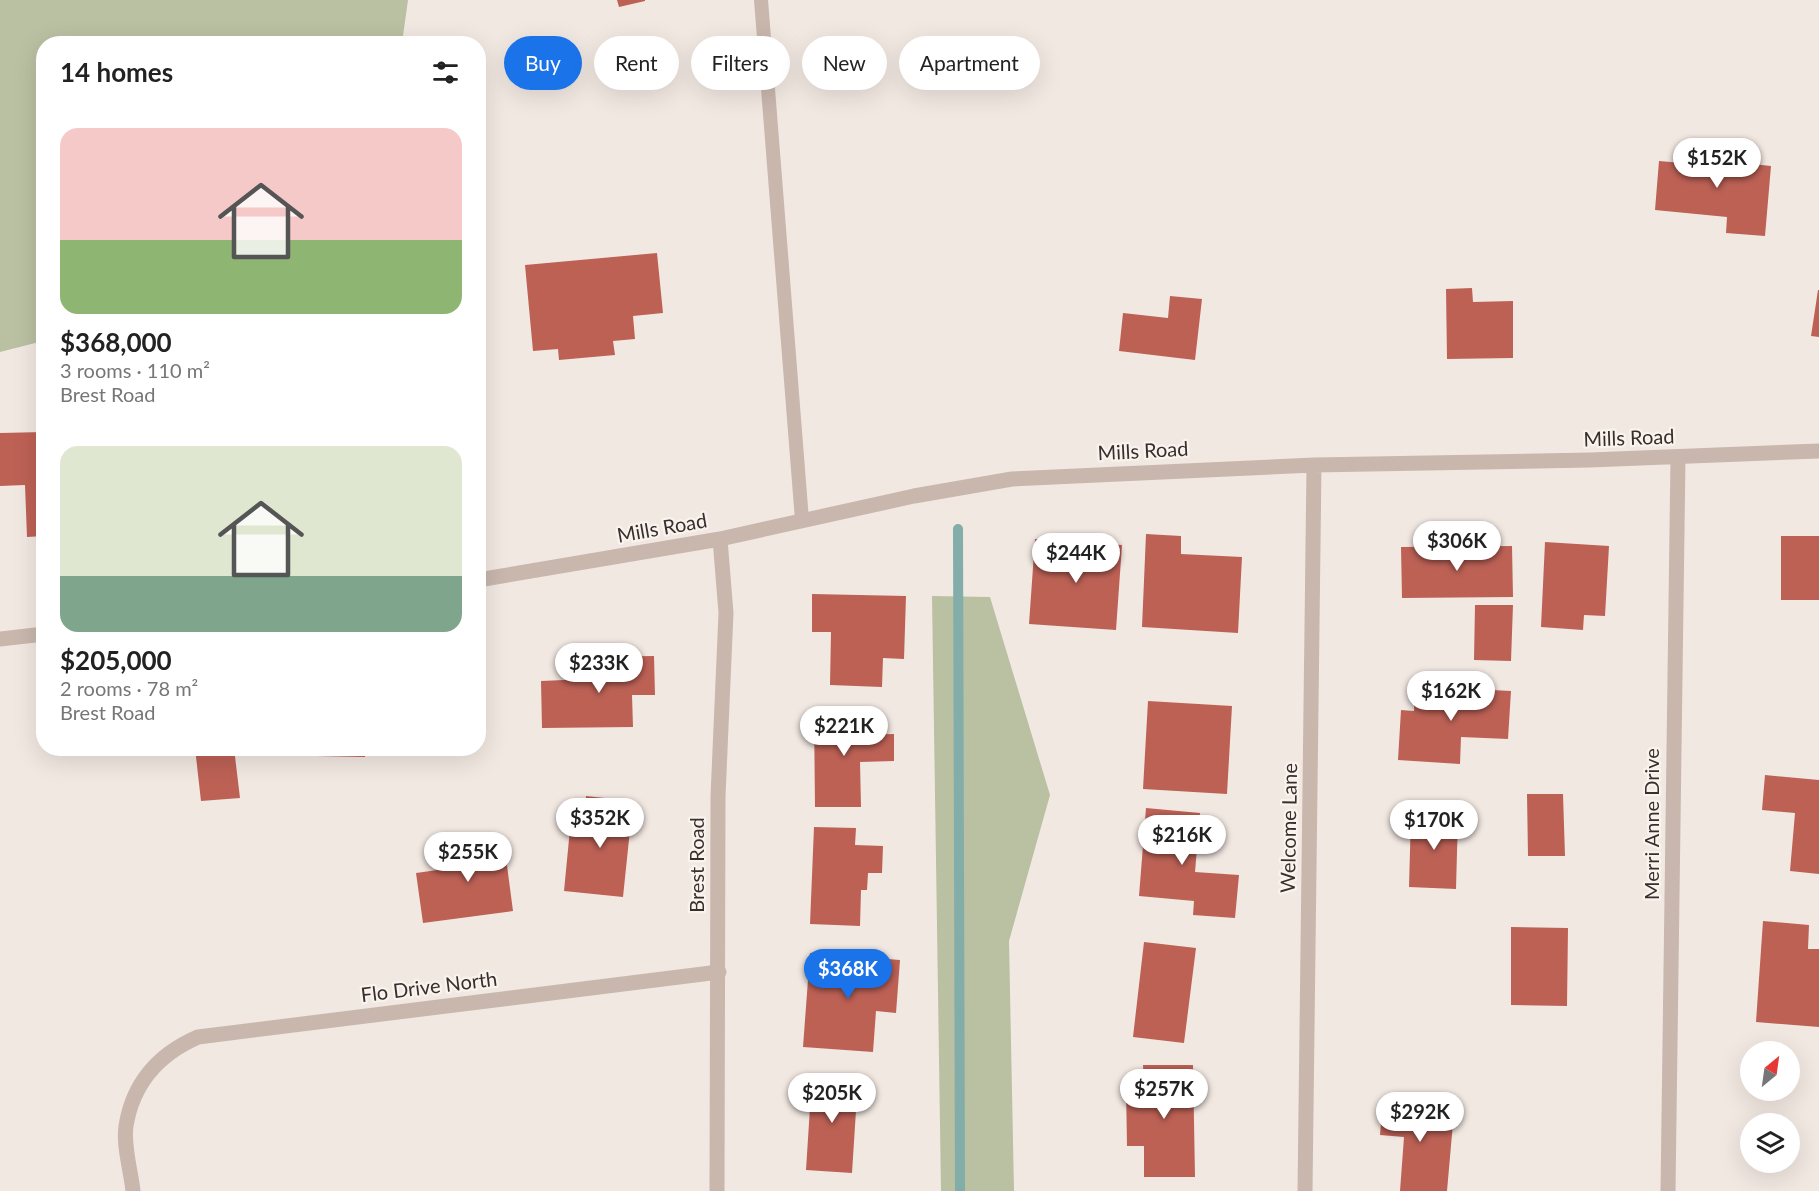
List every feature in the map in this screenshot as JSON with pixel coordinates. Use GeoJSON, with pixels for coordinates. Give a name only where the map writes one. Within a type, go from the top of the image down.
{"type":"FeatureCollection","features":[{"type":"Feature","properties":{"kind":"street","name":"Mills Road"},"geometry":{"type":"LineString","coordinates":[[486,579],[720,539],[914,496],[1012,479],[1314,465],[1678,457],[1819,451]]}},
{"type":"Feature","properties":{"kind":"street","name":"Merri Anne Drive"},"geometry":{"type":"LineString","coordinates":[[1668,1191],[1678,457]]}},
{"type":"Feature","properties":{"kind":"street","name":"Welcome Lane"},"geometry":{"type":"LineString","coordinates":[[1305,1191],[1314,465]]}},
{"type":"Feature","properties":{"kind":"street","name":"Brest Road"},"geometry":{"type":"LineString","coordinates":[[717,1191],[718,796],[726,613],[720,539]]}},
{"type":"Feature","properties":{"kind":"street"},"geometry":{"type":"LineString","coordinates":[[0,639],[36,635]]}},
{"type":"Feature","properties":{"kind":"street","name":"Flo Drive North"},"geometry":{"type":"LineString","coordinates":[[133,1191],[126,1128],[135,1092],[153,1066],[174,1047],[198,1037],[719,972]]}},
{"type":"Feature","properties":{"kind":"lane"},"geometry":{"type":"LineString","coordinates":[[761,0],[802,520]]}},
{"type":"Feature","properties":{"kind":"green space"},"geometry":{"type":"Polygon","coordinates":[[[0,0],[408,0],[403,36],[36,36],[36,343],[0,352],[0,0]]]}},
{"type":"Feature","properties":{"kind":"green space"},"geometry":{"type":"Polygon","coordinates":[[[932,596],[990,597],[1050,795],[1009,941],[1014,1191],[941,1191],[932,596]]]}},
{"type":"Feature","properties":{"kind":"building"},"geometry":{"type":"Polygon","coordinates":[[[617,0],[645,0],[645,1],[619,7],[617,0]]]}},
{"type":"Feature","properties":{"kind":"building"},"geometry":{"type":"Polygon","coordinates":[[[1696,144],[1735,147],[1734,162],[1771,166],[1765,236],[1726,233],[1727,217],[1655,210],[1659,161],[1694,164],[1696,144]]]}},
{"type":"Feature","properties":{"kind":"building"},"geometry":{"type":"Polygon","coordinates":[[[657,253],[663,313],[633,316],[635,339],[613,341],[615,355],[559,360],[558,349],[533,351],[525,265],[657,253]]]}},
{"type":"Feature","properties":{"kind":"building"},"geometry":{"type":"Polygon","coordinates":[[[1472,288],[1473,302],[1513,301],[1513,358],[1447,359],[1446,289],[1472,288]]]}},
{"type":"Feature","properties":{"kind":"building"},"geometry":{"type":"Polygon","coordinates":[[[1819,290],[1819,337],[1811,336],[1819,290]]]}},
{"type":"Feature","properties":{"kind":"building"},"geometry":{"type":"Polygon","coordinates":[[[1170,296],[1202,299],[1195,360],[1119,351],[1123,313],[1168,318],[1170,296]]]}},
{"type":"Feature","properties":{"kind":"building"},"geometry":{"type":"Polygon","coordinates":[[[36,432],[36,536],[27,537],[25,485],[0,486],[0,433],[36,432]]]}},
{"type":"Feature","properties":{"kind":"building"},"geometry":{"type":"Polygon","coordinates":[[[1146,534],[1181,536],[1181,554],[1242,557],[1238,633],[1142,627],[1146,534]]]}},
{"type":"Feature","properties":{"kind":"building"},"geometry":{"type":"Polygon","coordinates":[[[1781,536],[1819,536],[1819,600],[1781,600],[1781,536]]]}},
{"type":"Feature","properties":{"kind":"building"},"geometry":{"type":"Polygon","coordinates":[[[1035,539],[1122,545],[1116,630],[1029,624],[1035,539]]]}},
{"type":"Feature","properties":{"kind":"building"},"geometry":{"type":"Polygon","coordinates":[[[1545,542],[1609,546],[1605,616],[1584,615],[1583,630],[1541,627],[1545,542]]]}},
{"type":"Feature","properties":{"kind":"building"},"geometry":{"type":"Polygon","coordinates":[[[1512,546],[1513,597],[1402,598],[1401,547],[1512,546]]]}},
{"type":"Feature","properties":{"kind":"building"},"geometry":{"type":"Polygon","coordinates":[[[812,594],[906,596],[904,659],[883,658],[882,687],[830,685],[831,632],[812,632],[812,594]]]}},
{"type":"Feature","properties":{"kind":"building"},"geometry":{"type":"Polygon","coordinates":[[[1475,605],[1513,605],[1511,661],[1474,660],[1475,605]]]}},
{"type":"Feature","properties":{"kind":"building"},"geometry":{"type":"Polygon","coordinates":[[[654,656],[655,695],[632,695],[633,727],[542,728],[541,681],[588,679],[587,657],[654,656]]]}},
{"type":"Feature","properties":{"kind":"building"},"geometry":{"type":"Polygon","coordinates":[[[1415,686],[1511,691],[1508,739],[1461,737],[1460,764],[1398,760],[1401,710],[1414,711],[1415,686]]]}},
{"type":"Feature","properties":{"kind":"building"},"geometry":{"type":"Polygon","coordinates":[[[1148,701],[1232,706],[1227,794],[1143,789],[1148,701]]]}},
{"type":"Feature","properties":{"kind":"building"},"geometry":{"type":"Polygon","coordinates":[[[814,711],[859,711],[858,735],[894,734],[894,761],[860,762],[861,807],[815,807],[814,711]]]}},
{"type":"Feature","properties":{"kind":"building"},"geometry":{"type":"Polygon","coordinates":[[[196,756],[235,756],[240,798],[201,801],[196,756]]]}},
{"type":"Feature","properties":{"kind":"building"},"geometry":{"type":"Polygon","coordinates":[[[316,756],[365,756],[365,757],[316,756]]]}},
{"type":"Feature","properties":{"kind":"building"},"geometry":{"type":"Polygon","coordinates":[[[1765,775],[1819,780],[1819,874],[1790,871],[1795,813],[1762,810],[1765,775]]]}},
{"type":"Feature","properties":{"kind":"building"},"geometry":{"type":"Polygon","coordinates":[[[1527,794],[1563,794],[1565,856],[1528,856],[1527,794]]]}},
{"type":"Feature","properties":{"kind":"building"},"geometry":{"type":"Polygon","coordinates":[[[586,796],[633,801],[623,897],[564,891],[570,829],[583,830],[586,796]]]}},
{"type":"Feature","properties":{"kind":"building"},"geometry":{"type":"Polygon","coordinates":[[[1146,808],[1200,813],[1195,872],[1239,875],[1235,918],[1193,915],[1194,901],[1139,896],[1146,808]]]}},
{"type":"Feature","properties":{"kind":"building"},"geometry":{"type":"Polygon","coordinates":[[[1411,814],[1458,816],[1456,889],[1409,887],[1411,814]]]}},
{"type":"Feature","properties":{"kind":"building"},"geometry":{"type":"Polygon","coordinates":[[[814,827],[856,828],[855,845],[883,846],[882,873],[868,873],[867,890],[861,890],[860,926],[810,924],[814,827]]]}},
{"type":"Feature","properties":{"kind":"building"},"geometry":{"type":"Polygon","coordinates":[[[503,835],[513,911],[423,923],[416,873],[459,867],[455,842],[503,835]]]}},
{"type":"Feature","properties":{"kind":"building"},"geometry":{"type":"Polygon","coordinates":[[[1763,921],[1809,925],[1808,949],[1819,949],[1819,1027],[1756,1022],[1763,921]]]}},
{"type":"Feature","properties":{"kind":"building"},"geometry":{"type":"Polygon","coordinates":[[[1511,927],[1568,928],[1567,1006],[1511,1005],[1511,927]]]}},
{"type":"Feature","properties":{"kind":"building"},"geometry":{"type":"Polygon","coordinates":[[[1144,942],[1196,948],[1184,1043],[1133,1037],[1144,942]]]}},
{"type":"Feature","properties":{"kind":"building"},"geometry":{"type":"Polygon","coordinates":[[[810,953],[900,960],[896,1013],[876,1011],[873,1052],[803,1047],[810,953]]]}},
{"type":"Feature","properties":{"kind":"building"},"geometry":{"type":"Polygon","coordinates":[[[1143,1065],[1193,1065],[1195,1177],[1144,1177],[1144,1146],[1127,1146],[1126,1087],[1144,1087],[1143,1065]]]}},
{"type":"Feature","properties":{"kind":"building"},"geometry":{"type":"Polygon","coordinates":[[[812,1076],[858,1079],[852,1173],[806,1170],[812,1076]]]}},
{"type":"Feature","properties":{"kind":"building"},"geometry":{"type":"Polygon","coordinates":[[[1383,1098],[1440,1103],[1439,1122],[1453,1123],[1447,1191],[1400,1191],[1404,1137],[1380,1135],[1383,1098]]]}},
{"type":"Feature","properties":{"kind":"waterway"},"geometry":{"type":"LineString","coordinates":[[958,529],[960,1191]]}}]}
